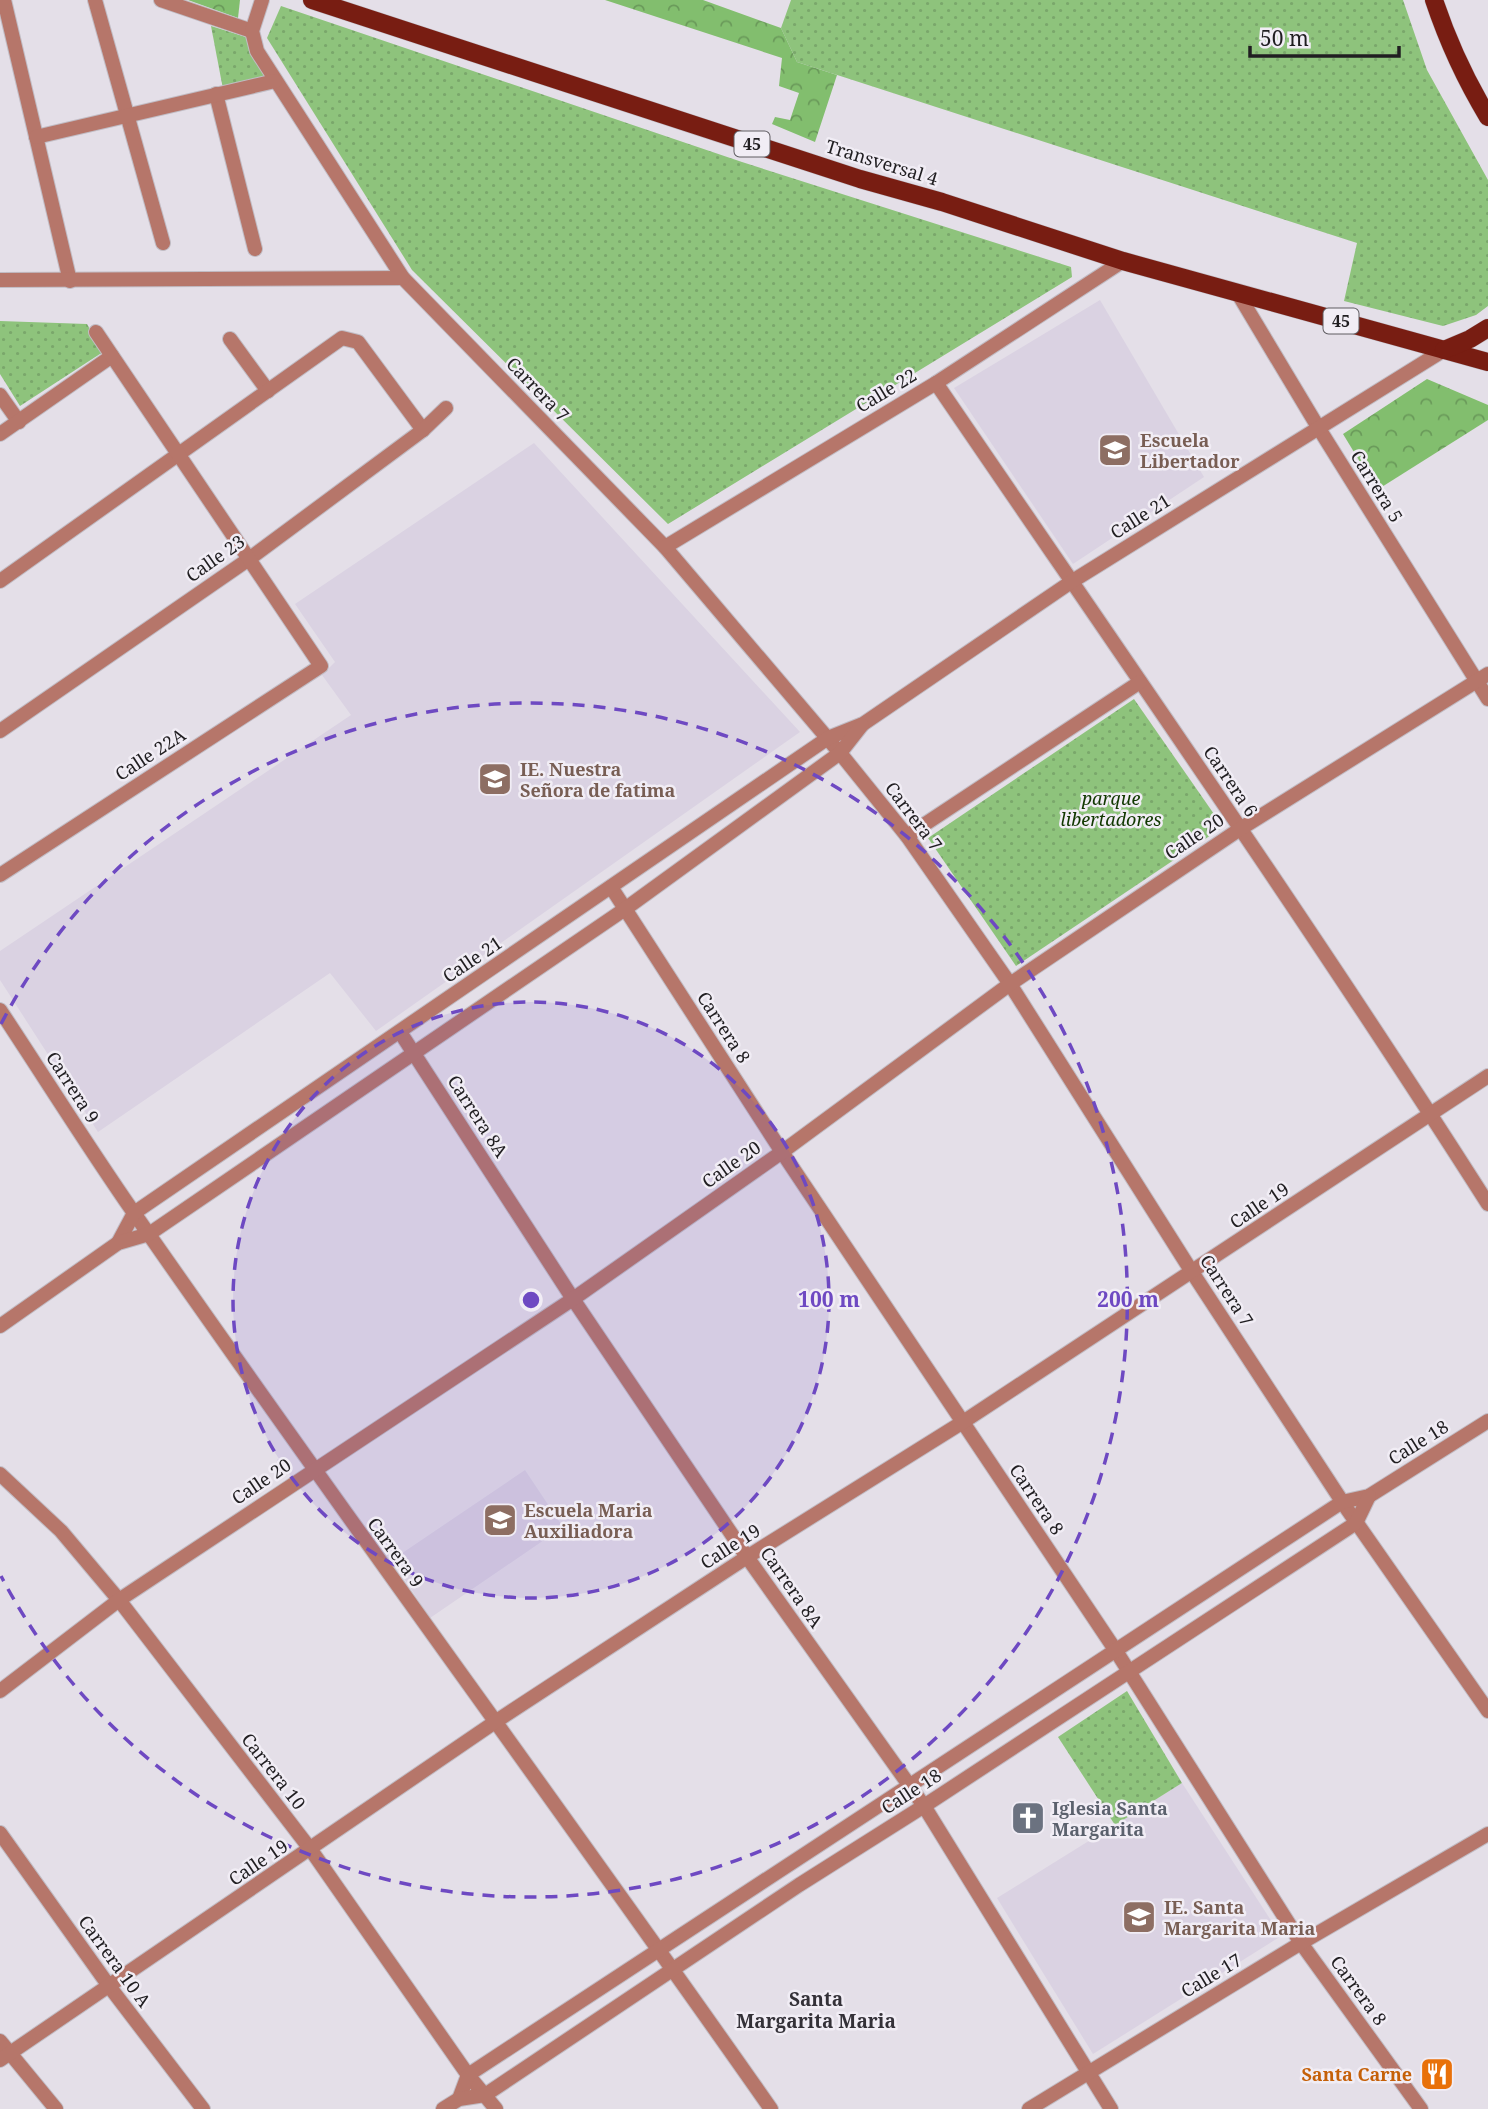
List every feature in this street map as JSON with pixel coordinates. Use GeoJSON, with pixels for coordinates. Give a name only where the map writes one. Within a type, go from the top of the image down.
{"type":"FeatureCollection","features":[{"type":"Feature","properties":{"kind":"main road","name":"Transversal 4"},"geometry":{"type":"LineString","coordinates":[[312,0],[1123,261],[1444,350]]}},
{"type":"Feature","properties":{"kind":"main road"},"geometry":{"type":"LineString","coordinates":[[1434,0],[1449,44],[1466,81],[1488,117]]}},
{"type":"Feature","properties":{"kind":"main road"},"geometry":{"type":"LineString","coordinates":[[1444,350],[1488,328]]}},
{"type":"Feature","properties":{"kind":"main road","name":"45"},"geometry":{"type":"LineString","coordinates":[[1444,350],[1488,362]]}},
{"type":"Feature","properties":{"kind":"street"},"geometry":{"type":"LineString","coordinates":[[4,0],[71,281]]}},
{"type":"Feature","properties":{"kind":"street"},"geometry":{"type":"LineString","coordinates":[[95,0],[163,243]]}},
{"type":"Feature","properties":{"kind":"street"},"geometry":{"type":"LineString","coordinates":[[161,0],[252,31],[262,0]]}},
{"type":"Feature","properties":{"kind":"street","name":"Carrera 7"},"geometry":{"type":"LineString","coordinates":[[252,31],[257,51],[275,81],[403,278],[665,547],[828,738],[907,836],[1010,984],[1192,1272],[1342,1502],[1488,1712]]}},
{"type":"Feature","properties":{"kind":"street"},"geometry":{"type":"LineString","coordinates":[[36,137],[275,81]]}},
{"type":"Feature","properties":{"kind":"street"},"geometry":{"type":"LineString","coordinates":[[216,94],[256,248]]}},
{"type":"Feature","properties":{"kind":"street","name":"Calle 22"},"geometry":{"type":"LineString","coordinates":[[665,547],[936,383],[1123,261]]}},
{"type":"Feature","properties":{"kind":"street"},"geometry":{"type":"LineString","coordinates":[[0,280],[403,278]]}},
{"type":"Feature","properties":{"kind":"street","name":"Carrera 5"},"geometry":{"type":"LineString","coordinates":[[1237,292],[1318,427],[1482,678],[1488,699]]}},
{"type":"Feature","properties":{"kind":"street"},"geometry":{"type":"LineString","coordinates":[[96,332],[248,559]]}},
{"type":"Feature","properties":{"kind":"street"},"geometry":{"type":"LineString","coordinates":[[0,581],[342,338],[358,341],[423,430]]}},
{"type":"Feature","properties":{"kind":"street"},"geometry":{"type":"LineString","coordinates":[[230,339],[268,391]]}},
{"type":"Feature","properties":{"kind":"street","name":"Calle 21"},"geometry":{"type":"LineString","coordinates":[[118,1243],[134,1213],[828,738],[863,724],[1071,582],[1444,350]]}},
{"type":"Feature","properties":{"kind":"street"},"geometry":{"type":"LineString","coordinates":[[0,435],[112,356]]}},
{"type":"Feature","properties":{"kind":"street","name":"Carrera 6"},"geometry":{"type":"LineString","coordinates":[[936,383],[1240,829],[1488,1204]]}},
{"type":"Feature","properties":{"kind":"street"},"geometry":{"type":"LineString","coordinates":[[0,395],[19,422]]}},
{"type":"Feature","properties":{"kind":"street","name":"Calle 23"},"geometry":{"type":"LineString","coordinates":[[0,732],[248,559],[423,430],[446,408]]}},
{"type":"Feature","properties":{"kind":"street","name":"Calle 22A"},"geometry":{"type":"LineString","coordinates":[[0,875],[321,666],[248,559]]}},
{"type":"Feature","properties":{"kind":"street","name":"Calle 20"},"geometry":{"type":"LineString","coordinates":[[0,1691],[118,1600],[573,1299],[782,1152],[1010,984],[1240,829],[1482,678]]}},
{"type":"Feature","properties":{"kind":"street"},"geometry":{"type":"LineString","coordinates":[[907,836],[1140,682]]}},
{"type":"Feature","properties":{"kind":"street","name":"Calle 21"},"geometry":{"type":"LineString","coordinates":[[0,1326],[118,1243],[149,1234],[625,909],[840,753],[863,724]]}},
{"type":"Feature","properties":{"kind":"street","name":"Carrera 8"},"geometry":{"type":"LineString","coordinates":[[611,887],[782,1152],[1116,1651],[1301,1943],[1421,2109]]}},
{"type":"Feature","properties":{"kind":"street","name":"Carrera 9"},"geometry":{"type":"LineString","coordinates":[[0,1010],[134,1213],[313,1469],[771,2109]]}},
{"type":"Feature","properties":{"kind":"street","name":"Carrera 8A"},"geometry":{"type":"LineString","coordinates":[[400,1032],[573,1299],[747,1557],[924,1806],[1111,2109]]}},
{"type":"Feature","properties":{"kind":"street","name":"Calle 19"},"geometry":{"type":"LineString","coordinates":[[4,2057],[495,1722],[747,1557],[963,1422],[1488,1076]]}},
{"type":"Feature","properties":{"kind":"street","name":"Calle 18"},"geometry":{"type":"LineString","coordinates":[[468,2075],[1342,1502],[1369,1496],[1488,1421]]}},
{"type":"Feature","properties":{"kind":"street","name":"Carrera 10"},"geometry":{"type":"LineString","coordinates":[[0,1474],[61,1531],[118,1600],[311,1850],[468,2075],[496,2109]]}},
{"type":"Feature","properties":{"kind":"street"},"geometry":{"type":"LineString","coordinates":[[1356,1523],[1369,1496]]}},
{"type":"Feature","properties":{"kind":"street","name":"Calle 18"},"geometry":{"type":"LineString","coordinates":[[443,2109],[458,2099],[485,2095],[799,1885],[1356,1523]]}},
{"type":"Feature","properties":{"kind":"street"},"geometry":{"type":"LineString","coordinates":[[1233,1574],[1247,1594]]}},
{"type":"Feature","properties":{"kind":"street"},"geometry":{"type":"LineString","coordinates":[[1016,1717],[1029,1737]]}},
{"type":"Feature","properties":{"kind":"street","name":"Carrera 10 A"},"geometry":{"type":"LineString","coordinates":[[0,1833],[109,1986],[203,2109]]}},
{"type":"Feature","properties":{"kind":"street","name":"Calle 17"},"geometry":{"type":"LineString","coordinates":[[1029,2109],[1301,1943],[1488,1834]]}},
{"type":"Feature","properties":{"kind":"street"},"geometry":{"type":"LineString","coordinates":[[786,1866],[799,1885]]}},
{"type":"Feature","properties":{"kind":"street"},"geometry":{"type":"LineString","coordinates":[[0,2041],[4,2057],[56,2109]]}},
{"type":"Feature","properties":{"kind":"street"},"geometry":{"type":"LineString","coordinates":[[458,2099],[468,2075]]}},
{"type":"Feature","properties":{"kind":"shaded area"},"geometry":{"type":"Polygon","coordinates":[[[1100,300],[1204,477],[1073,564],[954,388],[1100,300]]]}},
{"type":"Feature","properties":{"kind":"shaded area","name":"IE. Nuestra Señora de fatima"},"geometry":{"type":"Polygon","coordinates":[[[534,443],[800,732],[376,1031],[330,973],[98,1132],[0,980],[0,951],[351,715],[322,675],[335,662],[295,604],[534,443]]]}},
{"type":"Feature","properties":{"kind":"shaded area"},"geometry":{"type":"Polygon","coordinates":[[[525,1470],[563,1527],[430,1618],[392,1560],[525,1470]]]}},
{"type":"Feature","properties":{"kind":"shaded area","name":"IE. Santa Margarita Maria"},"geometry":{"type":"Polygon","coordinates":[[[1182,1783],[1281,1936],[1093,2054],[997,1898],[1182,1783]]]}},
{"type":"Feature","properties":{"kind":"green space"},"geometry":{"type":"Polygon","coordinates":[[[188,0],[240,0],[238,18],[188,0]]]}},
{"type":"Feature","properties":{"kind":"green space"},"geometry":{"type":"Polygon","coordinates":[[[605,0],[703,0],[781,28],[797,62],[837,75],[815,142],[772,124],[775,117],[790,120],[799,93],[779,86],[782,58],[605,0]]]}},
{"type":"Feature","properties":{"kind":"green space"},"geometry":{"type":"Polygon","coordinates":[[[791,0],[1403,0],[1427,70],[1488,180],[1488,306],[1476,315],[1443,326],[1344,301],[1357,243],[797,62],[781,28],[791,0]]]}},
{"type":"Feature","properties":{"kind":"green space"},"geometry":{"type":"Polygon","coordinates":[[[281,6],[742,162],[1071,267],[1072,277],[668,524],[412,270],[267,38],[281,6]]]}},
{"type":"Feature","properties":{"kind":"green space"},"geometry":{"type":"Polygon","coordinates":[[[211,26],[246,37],[268,79],[223,89],[211,26]]]}},
{"type":"Feature","properties":{"kind":"green space"},"geometry":{"type":"Polygon","coordinates":[[[0,321],[87,324],[103,352],[20,406],[0,374],[0,321]]]}},
{"type":"Feature","properties":{"kind":"green space"},"geometry":{"type":"Polygon","coordinates":[[[1427,379],[1488,405],[1488,420],[1377,490],[1343,434],[1427,379]]]}},
{"type":"Feature","properties":{"kind":"green space","name":"parque libertadores"},"geometry":{"type":"Polygon","coordinates":[[[1134,699],[1223,827],[1016,966],[928,838],[1134,699]]]}},
{"type":"Feature","properties":{"kind":"green space"},"geometry":{"type":"Polygon","coordinates":[[[1127,1691],[1182,1783],[1115,1825],[1058,1737],[1127,1691]]]}},
{"type":"Feature","properties":{"kind":"place","name":"Escuela Libertador"},"geometry":{"type":"Point","coordinates":[1115,450]}},
{"type":"Feature","properties":{"kind":"place","name":"IE. Nuestra Señora de fatima"},"geometry":{"type":"Point","coordinates":[495,779]}},
{"type":"Feature","properties":{"kind":"place","name":"Escuela Maria Auxiliadora"},"geometry":{"type":"Point","coordinates":[500,1520]}},
{"type":"Feature","properties":{"kind":"place","name":"Iglesia Santa Margarita"},"geometry":{"type":"Point","coordinates":[1028,1818]}},
{"type":"Feature","properties":{"kind":"place","name":"IE. Santa Margarita Maria"},"geometry":{"type":"Point","coordinates":[1139,1917]}},
{"type":"Feature","properties":{"kind":"place","name":"Santa Carne"},"geometry":{"type":"Point","coordinates":[1437,2074]}},
{"type":"Feature","properties":{"kind":"district","name":"Santa Margarita Maria"},"geometry":{"type":"Point","coordinates":[816,2010]}}]}
